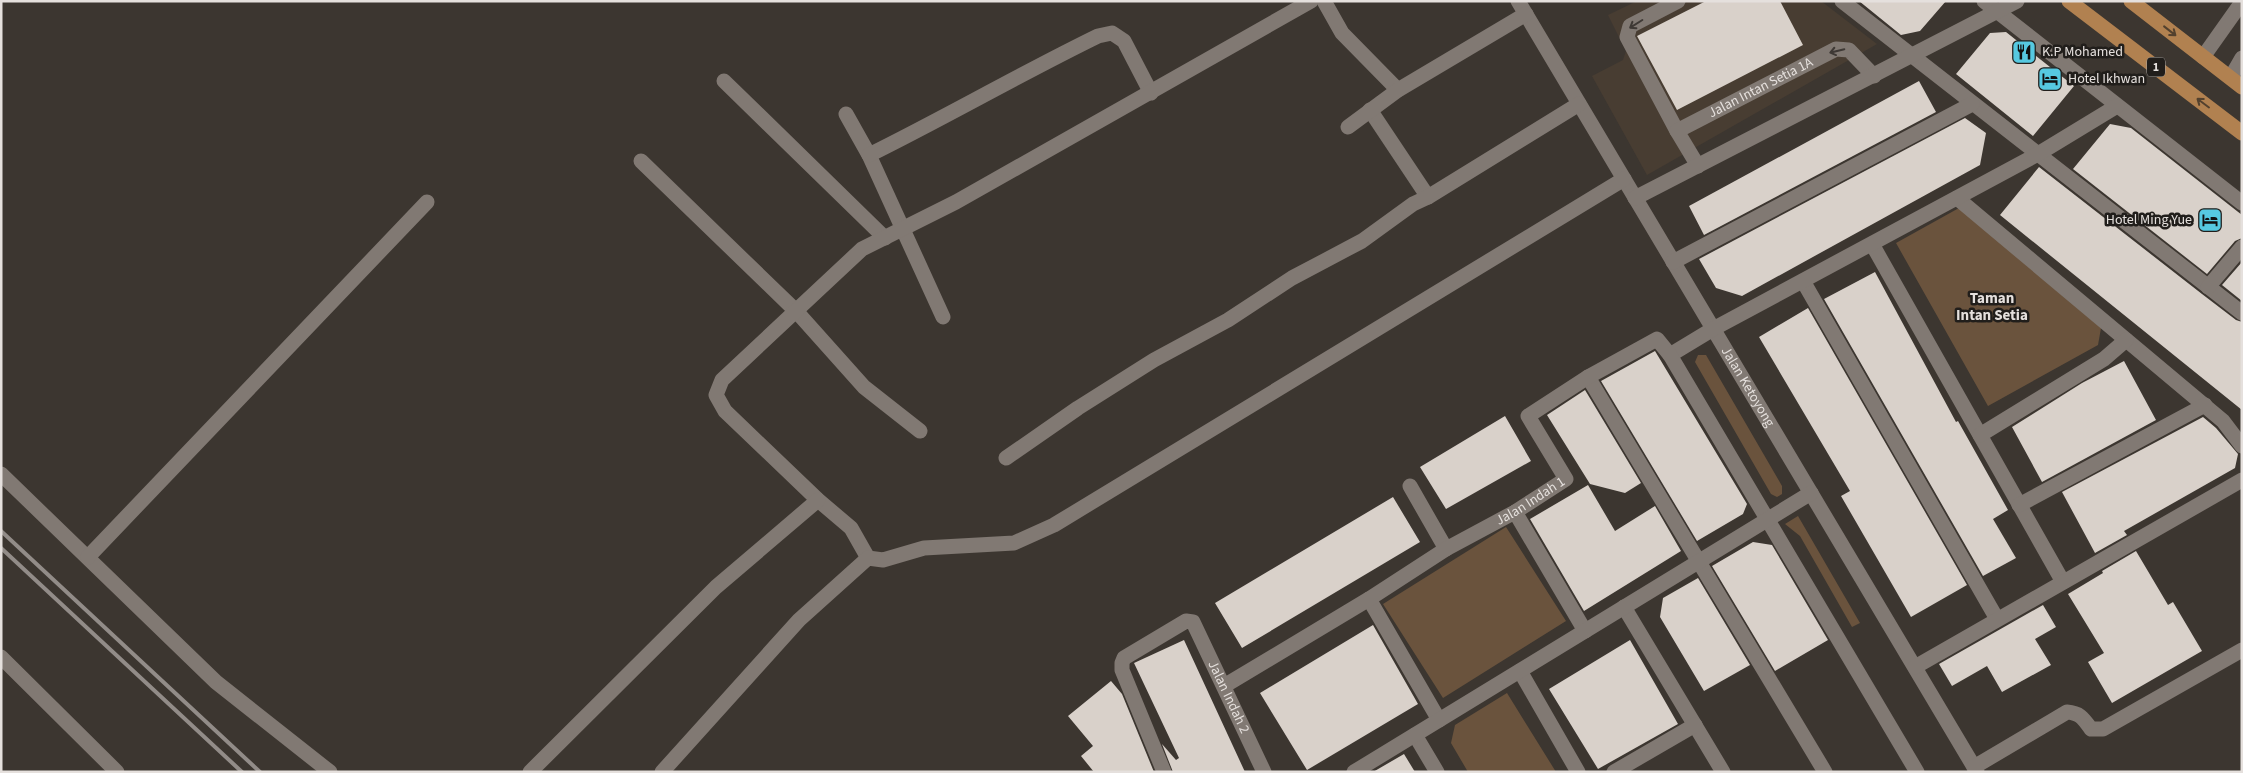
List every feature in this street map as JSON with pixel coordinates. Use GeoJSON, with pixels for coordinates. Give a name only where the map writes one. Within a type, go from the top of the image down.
{"type":"FeatureCollection","features":[{"type":"Feature","properties":{"kind":"main road","name":"1"},"geometry":{"type":"LineString","coordinates":[[2070,1],[2242,133]]}},
{"type":"Feature","properties":{"kind":"main road"},"geometry":{"type":"LineString","coordinates":[[2131,1],[2236,82]]}},
{"type":"Feature","properties":{"kind":"street"},"geometry":{"type":"LineString","coordinates":[[868,558],[851,528],[818,500],[724,411],[716,395],[722,380],[797,312],[862,249],[956,202],[1311,1]]}},
{"type":"Feature","properties":{"kind":"street"},"geometry":{"type":"LineString","coordinates":[[1324,1],[1342,33],[1398,90]]}},
{"type":"Feature","properties":{"kind":"street"},"geometry":{"type":"LineString","coordinates":[[1678,1],[1630,26],[1627,37],[1698,166]]}},
{"type":"Feature","properties":{"kind":"street"},"geometry":{"type":"LineString","coordinates":[[1842,1],[2242,314]]}},
{"type":"Feature","properties":{"kind":"street"},"geometry":{"type":"LineString","coordinates":[[1984,1],[2002,7],[2117,106],[2242,203]]}},
{"type":"Feature","properties":{"kind":"street"},"geometry":{"type":"LineString","coordinates":[[1635,198],[1874,76],[2002,7],[2017,1]]}},
{"type":"Feature","properties":{"kind":"street"},"geometry":{"type":"LineString","coordinates":[[2203,57],[2242,2],[2240,1]]}},
{"type":"Feature","properties":{"kind":"street"},"geometry":{"type":"LineString","coordinates":[[1348,127],[1398,90],[1522,8]]}},
{"type":"Feature","properties":{"kind":"street","name":"Jalan Ketoyong"},"geometry":{"type":"LineString","coordinates":[[1522,8],[1976,769]]}},
{"type":"Feature","properties":{"kind":"street"},"geometry":{"type":"LineString","coordinates":[[869,156],[936,122],[1014,77],[1098,36],[1112,33],[1124,41],[1151,93]]}},
{"type":"Feature","properties":{"kind":"street","name":"Jalan Intan Setia 1A"},"geometry":{"type":"LineString","coordinates":[[1678,130],[1836,49],[1849,50],[1874,76]]}},
{"type":"Feature","properties":{"kind":"street"},"geometry":{"type":"LineString","coordinates":[[2236,82],[2242,58]]}},
{"type":"Feature","properties":{"kind":"street"},"geometry":{"type":"LineString","coordinates":[[724,81],[885,238]]}},
{"type":"Feature","properties":{"kind":"street"},"geometry":{"type":"LineString","coordinates":[[1006,458],[1078,408],[1139,369],[1228,320],[1292,278],[1362,241],[1413,204],[1428,197],[1580,104]]}},
{"type":"Feature","properties":{"kind":"street"},"geometry":{"type":"LineString","coordinates":[[1673,262],[1972,104]]}},
{"type":"Feature","properties":{"kind":"street"},"geometry":{"type":"LineString","coordinates":[[1670,355],[1713,329],[2038,154],[2117,106]]}},
{"type":"Feature","properties":{"kind":"street"},"geometry":{"type":"LineString","coordinates":[[1370,110],[1428,197]]}},
{"type":"Feature","properties":{"kind":"street"},"geometry":{"type":"LineString","coordinates":[[846,114],[869,156],[943,317]]}},
{"type":"Feature","properties":{"kind":"street"},"geometry":{"type":"LineString","coordinates":[[641,161],[797,312],[864,388],[920,431]]}},
{"type":"Feature","properties":{"kind":"street"},"geometry":{"type":"LineString","coordinates":[[662,772],[799,620],[868,558],[883,560],[924,548],[1014,542],[1054,524],[1624,179]]}},
{"type":"Feature","properties":{"kind":"street"},"geometry":{"type":"LineString","coordinates":[[1957,198],[2205,405],[2223,421],[2242,446]]}},
{"type":"Feature","properties":{"kind":"street"},"geometry":{"type":"LineString","coordinates":[[88,557],[427,202]]}},
{"type":"Feature","properties":{"kind":"street"},"geometry":{"type":"LineString","coordinates":[[1872,244],[2063,582]]}},
{"type":"Feature","properties":{"kind":"street"},"geometry":{"type":"LineString","coordinates":[[2208,287],[2242,247]]}},
{"type":"Feature","properties":{"kind":"street"},"geometry":{"type":"LineString","coordinates":[[1804,281],[1997,620]]}},
{"type":"Feature","properties":{"kind":"street","name":"Jalan Indah 1"},"geometry":{"type":"LineString","coordinates":[[1224,686],[1370,599],[1446,550],[1515,512],[1566,479],[1528,416],[1588,377],[1657,339],[1670,355],[1917,772]]}},
{"type":"Feature","properties":{"kind":"street"},"geometry":{"type":"LineString","coordinates":[[1980,434],[2104,359],[2126,340]]}},
{"type":"Feature","properties":{"kind":"street"},"geometry":{"type":"LineString","coordinates":[[1588,377],[1825,772]]}},
{"type":"Feature","properties":{"kind":"street"},"geometry":{"type":"LineString","coordinates":[[2019,505],[2205,405]]}},
{"type":"Feature","properties":{"kind":"street"},"geometry":{"type":"LineString","coordinates":[[1,474],[216,682],[330,772]]}},
{"type":"Feature","properties":{"kind":"street"},"geometry":{"type":"LineString","coordinates":[[1915,667],[2242,480]]}},
{"type":"Feature","properties":{"kind":"street"},"geometry":{"type":"LineString","coordinates":[[1410,486],[1446,550]]}},
{"type":"Feature","properties":{"kind":"street"},"geometry":{"type":"LineString","coordinates":[[1354,772],[1811,493]]}},
{"type":"Feature","properties":{"kind":"street"},"geometry":{"type":"LineString","coordinates":[[530,772],[716,587],[818,500]]}},
{"type":"Feature","properties":{"kind":"street"},"geometry":{"type":"LineString","coordinates":[[1515,512],[1585,631]]}},
{"type":"Feature","properties":{"kind":"street"},"geometry":{"type":"LineString","coordinates":[[1370,599],[1439,720]]}},
{"type":"Feature","properties":{"kind":"street"},"geometry":{"type":"LineString","coordinates":[[1624,607],[1723,772]]}},
{"type":"Feature","properties":{"kind":"street","name":"Jalan Indah 2"},"geometry":{"type":"LineString","coordinates":[[1164,772],[1122,670],[1122,663],[1124,658],[1186,621],[1193,622],[1264,772]]}},
{"type":"Feature","properties":{"kind":"street"},"geometry":{"type":"LineString","coordinates":[[1976,769],[2067,712],[2076,712],[2082,716],[2090,729],[2103,729],[2242,650]]}},
{"type":"Feature","properties":{"kind":"street"},"geometry":{"type":"LineString","coordinates":[[1,657],[117,772]]}},
{"type":"Feature","properties":{"kind":"street"},"geometry":{"type":"LineString","coordinates":[[1520,671],[1578,772]]}},
{"type":"Feature","properties":{"kind":"street"},"geometry":{"type":"LineString","coordinates":[[1614,772],[1695,725]]}},
{"type":"Feature","properties":{"kind":"street"},"geometry":{"type":"LineString","coordinates":[[1415,735],[1436,772]]}},
{"type":"Feature","properties":{"kind":"shaded area"},"geometry":{"type":"Polygon","coordinates":[[[1637,1],[1821,1],[1877,44],[1647,175],[1592,76],[1623,60],[1626,51],[1608,15],[1637,1]]]}},
{"type":"Feature","properties":{"kind":"shaded area"},"geometry":{"type":"Polygon","coordinates":[[[1959,208],[2101,328],[2098,345],[1988,406],[1896,243],[1959,208]]]}},
{"type":"Feature","properties":{"kind":"shaded area"},"geometry":{"type":"Polygon","coordinates":[[[1698,355],[1706,355],[1782,486],[1782,494],[1777,497],[1771,494],[1695,362],[1698,355]]]}},
{"type":"Feature","properties":{"kind":"shaded area"},"geometry":{"type":"Polygon","coordinates":[[[1798,516],[1860,623],[1852,627],[1800,536],[1785,524],[1798,516]]]}},
{"type":"Feature","properties":{"kind":"shaded area"},"geometry":{"type":"Polygon","coordinates":[[[1506,527],[1566,621],[1443,698],[1383,604],[1506,527]]]}},
{"type":"Feature","properties":{"kind":"shaded area"},"geometry":{"type":"Polygon","coordinates":[[[1507,693],[1556,772],[1468,772],[1451,743],[1455,725],[1507,693]]]}},
{"type":"Feature","properties":{"kind":"building"},"geometry":{"type":"Polygon","coordinates":[[[1706,1],[1780,1],[1803,45],[1677,110],[1637,36],[1706,1]]]}},
{"type":"Feature","properties":{"kind":"building"},"geometry":{"type":"Polygon","coordinates":[[[1859,1],[1946,1],[1920,31],[1901,35],[1859,1]]]}},
{"type":"Feature","properties":{"kind":"building"},"geometry":{"type":"Polygon","coordinates":[[[2006,32],[2074,86],[2033,136],[1956,74],[1990,33],[2006,32]]]}},
{"type":"Feature","properties":{"kind":"building"},"geometry":{"type":"Polygon","coordinates":[[[1919,81],[1936,112],[1704,235],[1689,206],[1919,81]]]}},
{"type":"Feature","properties":{"kind":"building"},"geometry":{"type":"Polygon","coordinates":[[[1965,118],[1986,133],[1980,165],[1742,296],[1716,288],[1699,259],[1965,118]]]}},
{"type":"Feature","properties":{"kind":"building"},"geometry":{"type":"Polygon","coordinates":[[[2110,124],[2131,128],[2242,215],[2242,238],[2235,241],[2207,274],[2073,169],[2110,124]]]}},
{"type":"Feature","properties":{"kind":"building"},"geometry":{"type":"Polygon","coordinates":[[[2039,167],[2236,320],[2242,322],[2242,410],[2000,215],[2039,167]]]}},
{"type":"Feature","properties":{"kind":"building"},"geometry":{"type":"Polygon","coordinates":[[[2242,262],[2242,301],[2222,285],[2242,262]]]}},
{"type":"Feature","properties":{"kind":"building"},"geometry":{"type":"Polygon","coordinates":[[[1875,272],[1956,422],[1958,421],[2008,510],[1993,519],[2016,558],[1983,576],[1824,299],[1875,272]]]}},
{"type":"Feature","properties":{"kind":"building"},"geometry":{"type":"Polygon","coordinates":[[[1808,308],[1967,585],[1911,617],[1841,496],[1850,491],[1759,337],[1808,308]]]}},
{"type":"Feature","properties":{"kind":"building"},"geometry":{"type":"Polygon","coordinates":[[[1655,351],[1747,504],[1743,514],[1697,541],[1601,381],[1655,351]]]}},
{"type":"Feature","properties":{"kind":"building"},"geometry":{"type":"Polygon","coordinates":[[[2124,361],[2156,420],[2042,482],[2012,427],[2082,383],[2124,361]]]}},
{"type":"Feature","properties":{"kind":"building"},"geometry":{"type":"Polygon","coordinates":[[[1585,390],[1641,483],[1625,493],[1590,484],[1547,415],[1585,390]]]}},
{"type":"Feature","properties":{"kind":"building"},"geometry":{"type":"Polygon","coordinates":[[[1505,416],[1531,461],[1446,509],[1420,467],[1505,416]]]}},
{"type":"Feature","properties":{"kind":"building"},"geometry":{"type":"Polygon","coordinates":[[[2203,417],[2216,428],[2238,454],[2235,468],[2124,531],[2127,535],[2095,553],[2062,492],[2203,417]]]}},
{"type":"Feature","properties":{"kind":"building"},"geometry":{"type":"Polygon","coordinates":[[[1588,485],[1615,531],[1655,506],[1681,551],[1584,611],[1530,519],[1588,485]]]}},
{"type":"Feature","properties":{"kind":"building"},"geometry":{"type":"Polygon","coordinates":[[[1393,497],[1420,542],[1242,648],[1215,603],[1393,497]]]}},
{"type":"Feature","properties":{"kind":"building"},"geometry":{"type":"Polygon","coordinates":[[[1753,542],[1772,545],[1828,640],[1775,671],[1712,566],[1753,542]]]}},
{"type":"Feature","properties":{"kind":"building"},"geometry":{"type":"Polygon","coordinates":[[[2136,551],[2168,605],[2173,602],[2202,651],[2112,703],[2088,662],[2104,653],[2068,594],[2136,551]]]}},
{"type":"Feature","properties":{"kind":"building"},"geometry":{"type":"Polygon","coordinates":[[[1698,578],[1750,665],[1704,691],[1660,617],[1663,598],[1698,578]]]}},
{"type":"Feature","properties":{"kind":"building"},"geometry":{"type":"Polygon","coordinates":[[[2043,605],[2056,627],[2035,639],[2051,665],[2002,692],[1987,666],[1952,686],[1939,664],[2043,605]]]}},
{"type":"Feature","properties":{"kind":"building"},"geometry":{"type":"Polygon","coordinates":[[[1373,625],[1418,704],[1307,770],[1260,693],[1373,625]]]}},
{"type":"Feature","properties":{"kind":"building"},"geometry":{"type":"Polygon","coordinates":[[[1184,640],[1245,772],[1173,772],[1162,744],[1176,760],[1179,758],[1134,663],[1184,640]]]}},
{"type":"Feature","properties":{"kind":"building"},"geometry":{"type":"Polygon","coordinates":[[[1630,640],[1678,724],[1598,769],[1549,689],[1630,640]]]}},
{"type":"Feature","properties":{"kind":"building"},"geometry":{"type":"Polygon","coordinates":[[[1111,681],[1122,694],[1154,772],[1094,772],[1081,756],[1093,746],[1068,716],[1111,681]]]}},
{"type":"Feature","properties":{"kind":"building"},"geometry":{"type":"Polygon","coordinates":[[[1404,754],[1415,772],[1373,772],[1404,754]]]}},
{"type":"Feature","properties":{"kind":"railway"},"geometry":{"type":"LineString","coordinates":[[1,531],[260,772]]}},
{"type":"Feature","properties":{"kind":"railway"},"geometry":{"type":"LineString","coordinates":[[1,548],[242,772]]}},
{"type":"Feature","properties":{"kind":"place","name":"K.P Mohamed"},"geometry":{"type":"Point","coordinates":[2024,52]}},
{"type":"Feature","properties":{"kind":"place","name":"Hotel Ikhwan"},"geometry":{"type":"Point","coordinates":[2050,79]}},
{"type":"Feature","properties":{"kind":"place","name":"Hotel Ming Yue"},"geometry":{"type":"Point","coordinates":[2210,220]}},
{"type":"Feature","properties":{"kind":"district","name":"Taman Intan Setia"},"geometry":{"type":"Point","coordinates":[1992,306]}}]}
